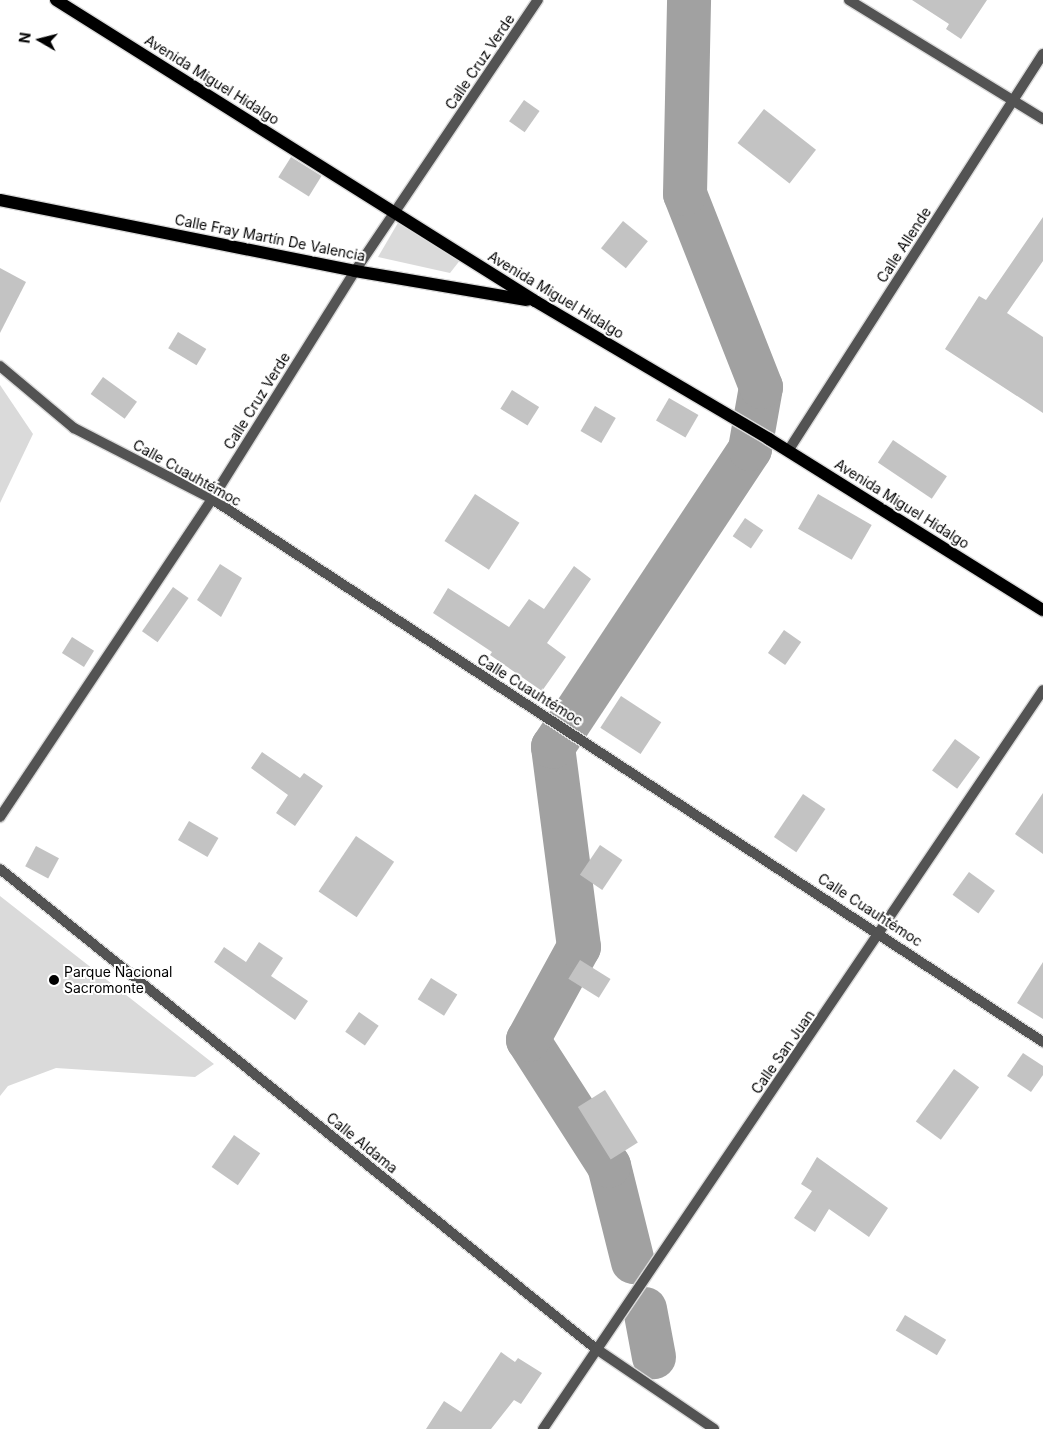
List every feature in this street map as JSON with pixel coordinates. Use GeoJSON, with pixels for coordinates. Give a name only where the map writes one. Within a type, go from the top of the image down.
{"type":"FeatureCollection","features":[{"type":"Feature","properties":{"kind":"main road","name":"Avenida Miguel Hidalgo"},"geometry":{"type":"LineString","coordinates":[[56,0],[535,301],[769,439],[1043,610]]}},
{"type":"Feature","properties":{"kind":"main road","name":"Calle Fray Martín De Valencia"},"geometry":{"type":"LineString","coordinates":[[0,200],[355,271],[535,301]]}},
{"type":"Feature","properties":{"kind":"street","name":"Calle Cruz Verde"},"geometry":{"type":"LineString","coordinates":[[0,816],[212,499],[355,271],[538,0]]}},
{"type":"Feature","properties":{"kind":"street"},"geometry":{"type":"LineString","coordinates":[[849,0],[1043,118]]}},
{"type":"Feature","properties":{"kind":"street","name":"Calle Allende"},"geometry":{"type":"LineString","coordinates":[[788,451],[1043,54]]}},
{"type":"Feature","properties":{"kind":"street","name":"Calle Cuauhtémoc"},"geometry":{"type":"LineString","coordinates":[[0,366],[74,428],[212,499],[538,714],[573,733],[881,934],[1043,1042]]}},
{"type":"Feature","properties":{"kind":"street","name":"Calle San Juan"},"geometry":{"type":"LineString","coordinates":[[543,1429],[595,1348],[881,934],[1043,690]]}},
{"type":"Feature","properties":{"kind":"street","name":"Calle Aldama"},"geometry":{"type":"LineString","coordinates":[[0,869],[595,1348],[714,1429]]}},
{"type":"Feature","properties":{"kind":"shaded area"},"geometry":{"type":"Polygon","coordinates":[[[402,216],[461,259],[450,273],[378,257],[402,216]]]}},
{"type":"Feature","properties":{"kind":"shaded area"},"geometry":{"type":"Polygon","coordinates":[[[0,385],[33,434],[0,503],[0,385]]]}},
{"type":"Feature","properties":{"kind":"shaded area","name":"Parque Nacional Sacromonte"},"geometry":{"type":"Polygon","coordinates":[[[0,896],[214,1064],[195,1077],[56,1068],[8,1086],[0,1096],[0,896]]]}},
{"type":"Feature","properties":{"kind":"building"},"geometry":{"type":"Polygon","coordinates":[[[912,0],[987,0],[961,39],[946,29],[949,24],[912,0]]]}},
{"type":"Feature","properties":{"kind":"building"},"geometry":{"type":"Polygon","coordinates":[[[524,100],[540,111],[525,132],[509,121],[524,100]]]}},
{"type":"Feature","properties":{"kind":"building"},"geometry":{"type":"Polygon","coordinates":[[[764,109],[816,150],[790,184],[738,143],[764,109]]]}},
{"type":"Feature","properties":{"kind":"building"},"geometry":{"type":"Polygon","coordinates":[[[291,157],[322,176],[309,196],[278,177],[291,157]]]}},
{"type":"Feature","properties":{"kind":"building"},"geometry":{"type":"Polygon","coordinates":[[[1043,217],[1043,261],[1007,313],[1043,337],[1043,413],[945,349],[979,296],[986,300],[1043,217]]]}},
{"type":"Feature","properties":{"kind":"building"},"geometry":{"type":"Polygon","coordinates":[[[623,221],[648,241],[626,268],[601,248],[623,221]]]}},
{"type":"Feature","properties":{"kind":"building"},"geometry":{"type":"Polygon","coordinates":[[[0,268],[26,282],[0,333],[0,268]]]}},
{"type":"Feature","properties":{"kind":"building"},"geometry":{"type":"Polygon","coordinates":[[[178,332],[206,349],[197,365],[168,348],[178,332]]]}},
{"type":"Feature","properties":{"kind":"building"},"geometry":{"type":"Polygon","coordinates":[[[103,377],[137,402],[125,419],[91,394],[103,377]]]}},
{"type":"Feature","properties":{"kind":"building"},"geometry":{"type":"Polygon","coordinates":[[[512,390],[539,407],[527,426],[500,409],[512,390]]]}},
{"type":"Feature","properties":{"kind":"building"},"geometry":{"type":"Polygon","coordinates":[[[669,398],[698,415],[685,438],[656,421],[669,398]]]}},
{"type":"Feature","properties":{"kind":"building"},"geometry":{"type":"Polygon","coordinates":[[[595,406],[616,418],[601,443],[580,431],[595,406]]]}},
{"type":"Feature","properties":{"kind":"building"},"geometry":{"type":"Polygon","coordinates":[[[893,440],[947,476],[932,499],[878,462],[893,440]]]}},
{"type":"Feature","properties":{"kind":"building"},"geometry":{"type":"Polygon","coordinates":[[[475,494],[519,523],[489,570],[445,541],[475,494]]]}},
{"type":"Feature","properties":{"kind":"building"},"geometry":{"type":"Polygon","coordinates":[[[818,494],[872,525],[852,560],[798,529],[818,494]]]}},
{"type":"Feature","properties":{"kind":"building"},"geometry":{"type":"Polygon","coordinates":[[[745,518],[763,530],[751,549],[733,536],[745,518]]]}},
{"type":"Feature","properties":{"kind":"building"},"geometry":{"type":"Polygon","coordinates":[[[220,564],[242,578],[221,617],[197,600],[220,564]]]}},
{"type":"Feature","properties":{"kind":"building"},"geometry":{"type":"Polygon","coordinates":[[[574,566],[591,579],[547,643],[566,657],[542,691],[490,655],[492,652],[433,613],[448,588],[509,627],[529,599],[544,609],[574,566]]]}},
{"type":"Feature","properties":{"kind":"building"},"geometry":{"type":"Polygon","coordinates":[[[173,587],[189,598],[158,642],[142,631],[173,587]]]}},
{"type":"Feature","properties":{"kind":"building"},"geometry":{"type":"Polygon","coordinates":[[[784,630],[801,642],[785,665],[768,653],[784,630]]]}},
{"type":"Feature","properties":{"kind":"building"},"geometry":{"type":"Polygon","coordinates":[[[72,637],[94,651],[84,667],[62,653],[72,637]]]}},
{"type":"Feature","properties":{"kind":"building"},"geometry":{"type":"Polygon","coordinates":[[[621,696],[661,722],[641,754],[600,728],[621,696]]]}},
{"type":"Feature","properties":{"kind":"building"},"geometry":{"type":"Polygon","coordinates":[[[955,739],[980,757],[957,789],[932,771],[955,739]]]}},
{"type":"Feature","properties":{"kind":"building"},"geometry":{"type":"Polygon","coordinates":[[[262,752],[300,778],[304,773],[323,786],[295,826],[276,813],[288,795],[251,768],[262,752]]]}},
{"type":"Feature","properties":{"kind":"building"},"geometry":{"type":"Polygon","coordinates":[[[1043,793],[1043,854],[1015,834],[1043,793]]]}},
{"type":"Feature","properties":{"kind":"building"},"geometry":{"type":"Polygon","coordinates":[[[803,794],[825,809],[796,852],[774,837],[803,794]]]}},
{"type":"Feature","properties":{"kind":"building"},"geometry":{"type":"Polygon","coordinates":[[[189,821],[218,838],[207,857],[178,840],[189,821]]]}},
{"type":"Feature","properties":{"kind":"building"},"geometry":{"type":"Polygon","coordinates":[[[356,836],[394,862],[357,917],[319,892],[356,836]]]}},
{"type":"Feature","properties":{"kind":"building"},"geometry":{"type":"Polygon","coordinates":[[[600,845],[622,860],[602,890],[580,875],[600,845]]]}},
{"type":"Feature","properties":{"kind":"building"},"geometry":{"type":"Polygon","coordinates":[[[36,846],[59,858],[48,879],[25,866],[36,846]]]}},
{"type":"Feature","properties":{"kind":"building"},"geometry":{"type":"Polygon","coordinates":[[[969,872],[995,891],[978,913],[953,895],[969,872]]]}},
{"type":"Feature","properties":{"kind":"building"},"geometry":{"type":"Polygon","coordinates":[[[259,942],[283,958],[271,976],[308,1001],[295,1020],[214,962],[224,947],[246,962],[259,942]]]}},
{"type":"Feature","properties":{"kind":"building"},"geometry":{"type":"Polygon","coordinates":[[[580,960],[611,979],[599,998],[568,979],[580,960]]]}},
{"type":"Feature","properties":{"kind":"building"},"geometry":{"type":"Polygon","coordinates":[[[1043,962],[1043,1019],[1017,1003],[1043,962]]]}},
{"type":"Feature","properties":{"kind":"building"},"geometry":{"type":"Polygon","coordinates":[[[431,978],[457,994],[444,1016],[418,999],[431,978]]]}},
{"type":"Feature","properties":{"kind":"building"},"geometry":{"type":"Polygon","coordinates":[[[359,1012],[379,1026],[365,1045],[345,1032],[359,1012]]]}},
{"type":"Feature","properties":{"kind":"building"},"geometry":{"type":"Polygon","coordinates":[[[1023,1053],[1043,1066],[1043,1075],[1031,1092],[1007,1076],[1023,1053]]]}},
{"type":"Feature","properties":{"kind":"building"},"geometry":{"type":"Polygon","coordinates":[[[954,1069],[979,1087],[941,1140],[916,1122],[954,1069]]]}},
{"type":"Feature","properties":{"kind":"building"},"geometry":{"type":"Polygon","coordinates":[[[605,1090],[638,1143],[611,1160],[578,1107],[605,1090]]]}},
{"type":"Feature","properties":{"kind":"building"},"geometry":{"type":"Polygon","coordinates":[[[234,1135],[260,1153],[238,1185],[212,1167],[234,1135]]]}},
{"type":"Feature","properties":{"kind":"building"},"geometry":{"type":"Polygon","coordinates":[[[817,1157],[888,1208],[869,1237],[829,1209],[815,1232],[794,1218],[812,1191],[801,1184],[817,1157]]]}},
{"type":"Feature","properties":{"kind":"building"},"geometry":{"type":"Polygon","coordinates":[[[905,1315],[946,1340],[937,1355],[896,1330],[905,1315]]]}},
{"type":"Feature","properties":{"kind":"building"},"geometry":{"type":"Polygon","coordinates":[[[501,1352],[515,1362],[518,1358],[542,1373],[521,1404],[514,1400],[491,1429],[426,1429],[444,1401],[461,1412],[501,1352]]]}},
{"type":"Feature","properties":{"kind":"waterway"},"geometry":{"type":"LineString","coordinates":[[633,1262],[609,1166],[528,1040],[579,947],[553,747],[750,449],[761,387],[685,194],[689,0]]}},
{"type":"Feature","properties":{"kind":"waterway"},"geometry":{"type":"LineString","coordinates":[[645,1309],[654,1357]]}},
{"type":"Feature","properties":{"kind":"place","name":"Parque Nacional Sacromonte"},"geometry":{"type":"Point","coordinates":[54,980]}}]}
